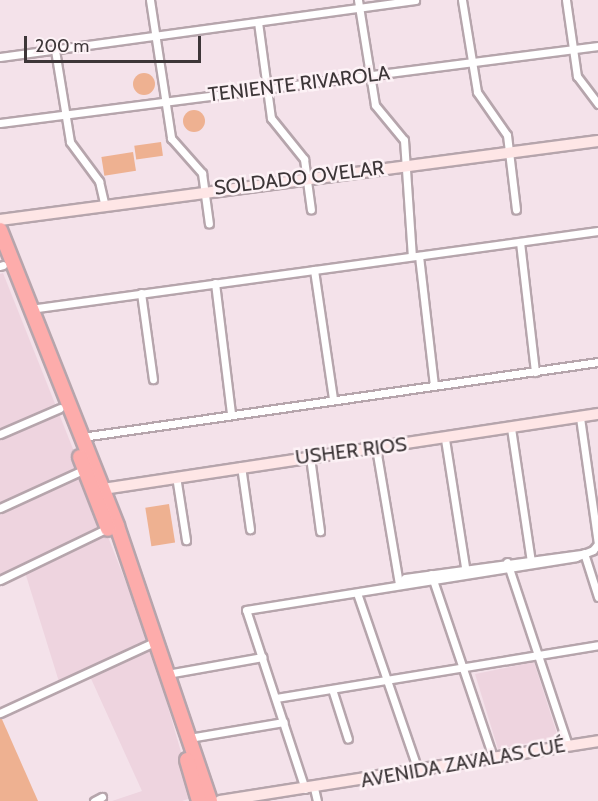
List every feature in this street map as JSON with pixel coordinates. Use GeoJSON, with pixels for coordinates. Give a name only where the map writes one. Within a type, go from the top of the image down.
{"type":"FeatureCollection","features":[{"type":"Feature","properties":{"kind":"highway"},"geometry":{"type":"LineString","coordinates":[[0,230],[103,489],[210,801]]}},
{"type":"Feature","properties":{"kind":"highway"},"geometry":{"type":"LineString","coordinates":[[1,263],[108,528],[150,644],[199,801]]}},
{"type":"Feature","properties":{"kind":"main road","name":"SOLDADO OVELAR"},"geometry":{"type":"LineString","coordinates":[[0,220],[105,203],[408,165],[510,149],[598,141]]}},
{"type":"Feature","properties":{"kind":"main road","name":"USHER RIOS"},"geometry":{"type":"LineString","coordinates":[[103,489],[241,465],[445,439],[598,414]]}},
{"type":"Feature","properties":{"kind":"main road","name":"AVENIDA ZAVALAS CUÉ"},"geometry":{"type":"LineString","coordinates":[[220,801],[309,789],[598,741]]}},
{"type":"Feature","properties":{"kind":"street"},"geometry":{"type":"LineString","coordinates":[[150,0],[171,138],[197,164],[205,190],[209,224]]}},
{"type":"Feature","properties":{"kind":"street"},"geometry":{"type":"LineString","coordinates":[[0,57],[258,22],[359,4],[415,0]]}},
{"type":"Feature","properties":{"kind":"street"},"geometry":{"type":"LineString","coordinates":[[462,0],[477,92],[507,135],[516,209]]}},
{"type":"Feature","properties":{"kind":"street"},"geometry":{"type":"LineString","coordinates":[[566,0],[577,76],[598,104]]}},
{"type":"Feature","properties":{"kind":"street"},"geometry":{"type":"LineString","coordinates":[[359,4],[375,105],[404,141],[416,256],[434,385]]}},
{"type":"Feature","properties":{"kind":"street"},"geometry":{"type":"LineString","coordinates":[[258,22],[271,118],[300,151],[307,178],[311,210]]}},
{"type":"Feature","properties":{"kind":"street","name":"TENIENTE RIVAROLA"},"geometry":{"type":"LineString","coordinates":[[0,123],[598,46]]}},
{"type":"Feature","properties":{"kind":"street"},"geometry":{"type":"LineString","coordinates":[[55,50],[70,142],[99,181],[105,203]]}},
{"type":"Feature","properties":{"kind":"street"},"geometry":{"type":"LineString","coordinates":[[30,309],[598,231]]}},
{"type":"Feature","properties":{"kind":"street"},"geometry":{"type":"LineString","coordinates":[[520,242],[535,372]]}},
{"type":"Feature","properties":{"kind":"street"},"geometry":{"type":"LineString","coordinates":[[314,270],[333,399]]}},
{"type":"Feature","properties":{"kind":"street"},"geometry":{"type":"LineString","coordinates":[[216,283],[231,414]]}},
{"type":"Feature","properties":{"kind":"street"},"geometry":{"type":"LineString","coordinates":[[141,293],[153,379]]}},
{"type":"Feature","properties":{"kind":"street"},"geometry":{"type":"LineString","coordinates":[[82,437],[598,362]]}},
{"type":"Feature","properties":{"kind":"street"},"geometry":{"type":"LineString","coordinates":[[0,434],[60,408]]}},
{"type":"Feature","properties":{"kind":"street"},"geometry":{"type":"LineString","coordinates":[[317,801],[309,789],[284,722],[246,610],[357,593],[432,577],[582,553],[596,548],[597,521],[580,417]]}},
{"type":"Feature","properties":{"kind":"street"},"geometry":{"type":"LineString","coordinates":[[511,428],[531,562]]}},
{"type":"Feature","properties":{"kind":"street"},"geometry":{"type":"LineString","coordinates":[[445,439],[465,572]]}},
{"type":"Feature","properties":{"kind":"street"},"geometry":{"type":"LineString","coordinates":[[376,448],[400,584]]}},
{"type":"Feature","properties":{"kind":"street"},"geometry":{"type":"LineString","coordinates":[[310,457],[320,531]]}},
{"type":"Feature","properties":{"kind":"street"},"geometry":{"type":"LineString","coordinates":[[241,465],[250,529]]}},
{"type":"Feature","properties":{"kind":"street"},"geometry":{"type":"LineString","coordinates":[[0,508],[85,469]]}},
{"type":"Feature","properties":{"kind":"street"},"geometry":{"type":"LineString","coordinates":[[176,476],[186,540]]}},
{"type":"Feature","properties":{"kind":"street"},"geometry":{"type":"LineString","coordinates":[[0,580],[108,528]]}},
{"type":"Feature","properties":{"kind":"street"},"geometry":{"type":"LineString","coordinates":[[582,553],[598,597]]}},
{"type":"Feature","properties":{"kind":"street"},"geometry":{"type":"LineString","coordinates":[[508,565],[568,745]]}},
{"type":"Feature","properties":{"kind":"street"},"geometry":{"type":"LineString","coordinates":[[432,577],[493,757]]}},
{"type":"Feature","properties":{"kind":"street"},"geometry":{"type":"LineString","coordinates":[[357,593],[418,770]]}},
{"type":"Feature","properties":{"kind":"street"},"geometry":{"type":"LineString","coordinates":[[0,713],[150,644]]}},
{"type":"Feature","properties":{"kind":"street"},"geometry":{"type":"LineString","coordinates":[[276,699],[598,645]]}},
{"type":"Feature","properties":{"kind":"street"},"geometry":{"type":"LineString","coordinates":[[167,674],[262,657]]}},
{"type":"Feature","properties":{"kind":"street"},"geometry":{"type":"LineString","coordinates":[[332,688],[348,739]]}},
{"type":"Feature","properties":{"kind":"street"},"geometry":{"type":"LineString","coordinates":[[189,738],[284,722]]}},
{"type":"Feature","properties":{"kind":"street"},"geometry":{"type":"LineString","coordinates":[[94,801],[102,797]]}},
{"type":"Feature","properties":{"kind":"shaded area"},"geometry":{"type":"Polygon","coordinates":[[[144,73],[152,76],[155,84],[152,92],[144,95],[136,92],[133,84],[136,76],[144,73]]]}},
{"type":"Feature","properties":{"kind":"shaded area"},"geometry":{"type":"Polygon","coordinates":[[[194,110],[202,113],[205,121],[202,129],[194,132],[186,129],[183,121],[186,113],[194,110]]]}},
{"type":"Feature","properties":{"kind":"shaded area"},"geometry":{"type":"Polygon","coordinates":[[[161,142],[163,156],[136,160],[134,146],[161,142]]]}},
{"type":"Feature","properties":{"kind":"shaded area"},"geometry":{"type":"Polygon","coordinates":[[[133,152],[136,171],[104,176],[101,157],[133,152]]]}},
{"type":"Feature","properties":{"kind":"shaded area"},"geometry":{"type":"Polygon","coordinates":[[[3,273],[83,474],[0,507],[0,274],[3,273]]]}},
{"type":"Feature","properties":{"kind":"shaded area"},"geometry":{"type":"Polygon","coordinates":[[[84,476],[149,641],[194,797],[182,801],[112,801],[142,791],[88,672],[60,685],[24,569],[0,579],[0,511],[84,476]]]}},
{"type":"Feature","properties":{"kind":"shaded area"},"geometry":{"type":"Polygon","coordinates":[[[169,504],[175,543],[151,546],[145,508],[169,504]]]}},
{"type":"Feature","properties":{"kind":"shaded area"},"geometry":{"type":"Polygon","coordinates":[[[534,662],[558,737],[498,749],[475,674],[534,662]]]}},
{"type":"Feature","properties":{"kind":"shaded area"},"geometry":{"type":"Polygon","coordinates":[[[1,717],[38,801],[0,801],[1,717]]]}}]}
